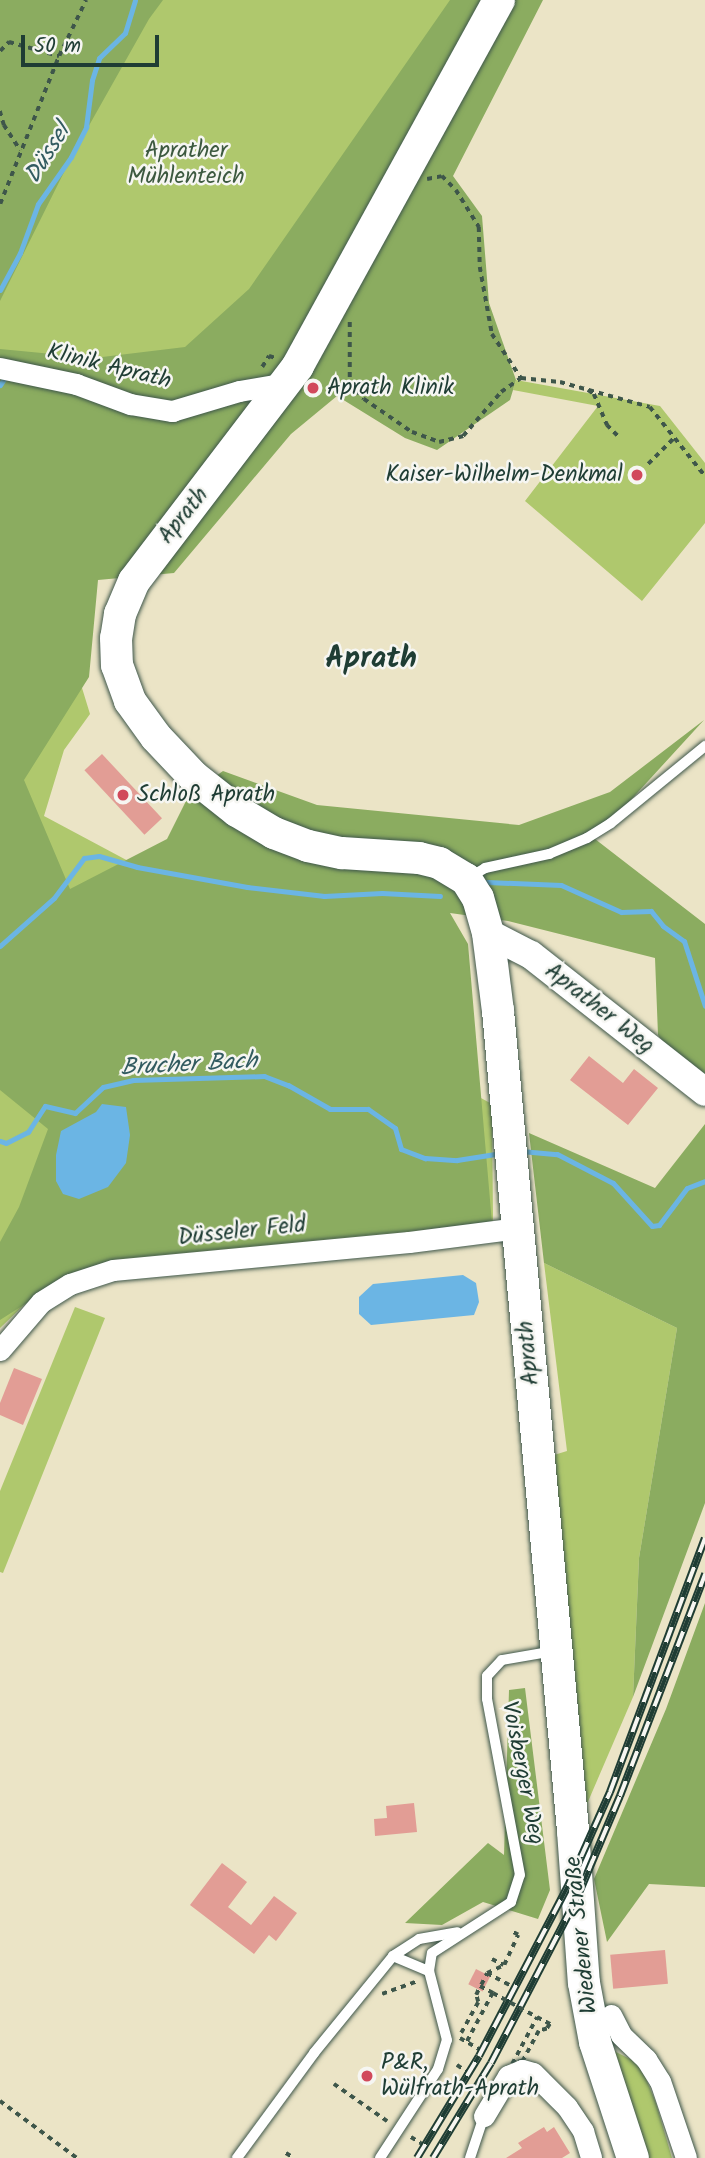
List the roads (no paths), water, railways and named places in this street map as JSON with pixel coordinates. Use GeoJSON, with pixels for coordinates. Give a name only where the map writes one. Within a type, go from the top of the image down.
{"type":"FeatureCollection","features":[{"type":"Feature","properties":{"kind":"main road","name":"Aprath"},"geometry":{"type":"LineString","coordinates":[[499,0],[287,383],[134,581],[120,614],[116,638],[117,665],[130,701],[156,737],[194,777],[237,811],[274,833],[308,846],[342,853],[419,858],[439,863],[466,879],[478,898],[488,933],[509,1132],[573,1831]]}},
{"type":"Feature","properties":{"kind":"main road","name":"Wiedener Straße"},"geometry":{"type":"LineString","coordinates":[[573,1831],[580,1949],[588,2011],[601,2064],[633,2158]]}},
{"type":"Feature","properties":{"kind":"street","name":"Klinik Aprath"},"geometry":{"type":"LineString","coordinates":[[0,368],[76,384],[130,404],[172,411],[239,391],[287,383]]}},
{"type":"Feature","properties":{"kind":"street","name":"Aprather Weg"},"geometry":{"type":"LineString","coordinates":[[488,933],[531,955],[705,1092]]}},
{"type":"Feature","properties":{"kind":"street","name":"Düsseler Feld"},"geometry":{"type":"LineString","coordinates":[[0,1350],[41,1302],[70,1284],[113,1270],[409,1242],[518,1228]]}},
{"type":"Feature","properties":{"kind":"street","name":"Wiedener Straße"},"geometry":{"type":"LineString","coordinates":[[611,2015],[621,2035],[646,2059],[660,2081],[686,2158]]}},
{"type":"Feature","properties":{"kind":"street"},"geometry":{"type":"LineString","coordinates":[[484,2116],[508,2077],[523,2070],[533,2073],[567,2106],[583,2131],[591,2158]]}},
{"type":"Feature","properties":{"kind":"lane"},"geometry":{"type":"LineString","coordinates":[[466,879],[485,868],[549,854],[587,838],[611,823],[705,746]]}},
{"type":"Feature","properties":{"kind":"lane","name":"Voisberger Weg"},"geometry":{"type":"LineString","coordinates":[[429,1971],[432,1953],[436,1948],[510,1902],[520,1875],[486,1699],[487,1676],[502,1660],[557,1651]]}},
{"type":"Feature","properties":{"kind":"lane","name":"Voisberger Weg"},"geometry":{"type":"LineString","coordinates":[[237,2158],[314,2053],[393,1956],[419,1939],[467,1930]]}},
{"type":"Feature","properties":{"kind":"lane"},"geometry":{"type":"LineString","coordinates":[[380,2158],[438,2069],[447,2040],[429,1971],[393,1956]]}},
{"type":"Feature","properties":{"kind":"lane"},"geometry":{"type":"LineString","coordinates":[[470,2158],[484,2116]]}},
{"type":"Feature","properties":{"kind":"water"},"geometry":{"type":"Polygon","coordinates":[[[102,1104],[126,1107],[130,1135],[126,1163],[108,1187],[79,1199],[63,1194],[56,1181],[56,1155],[61,1131],[96,1112],[102,1104]]]}},
{"type":"Feature","properties":{"kind":"water"},"geometry":{"type":"Polygon","coordinates":[[[463,1275],[476,1283],[479,1302],[474,1315],[371,1325],[359,1314],[359,1297],[373,1284],[463,1275]]]}},
{"type":"Feature","properties":{"kind":"waterway","name":"Düssel"},"geometry":{"type":"LineString","coordinates":[[0,290],[20,253],[38,204],[71,157],[86,127],[92,80],[99,58],[125,33],[135,0]]}},
{"type":"Feature","properties":{"kind":"waterway"},"geometry":{"type":"LineString","coordinates":[[0,385],[4,379]]}},
{"type":"Feature","properties":{"kind":"waterway"},"geometry":{"type":"LineString","coordinates":[[0,946],[54,898],[84,858],[99,856],[137,867],[247,887],[324,896],[382,893],[440,896]]}},
{"type":"Feature","properties":{"kind":"waterway"},"geometry":{"type":"LineString","coordinates":[[487,882],[561,885],[621,912],[651,911],[663,926],[684,941],[705,1006]]}},
{"type":"Feature","properties":{"kind":"waterway","name":"Brucher Bach"},"geometry":{"type":"LineString","coordinates":[[0,1141],[6,1143],[28,1132],[45,1106],[75,1113],[103,1087],[133,1080],[264,1076],[288,1085],[330,1109],[368,1109],[395,1128],[401,1149],[425,1158],[457,1160],[501,1153]]}},
{"type":"Feature","properties":{"kind":"waterway","name":"Brucher Bach"},"geometry":{"type":"LineString","coordinates":[[521,1151],[557,1154],[613,1183],[652,1226],[659,1225],[687,1188],[705,1181]]}},
{"type":"Feature","properties":{"kind":"railway"},"geometry":{"type":"LineString","coordinates":[[417,2158],[479,2056],[568,1886],[610,1792],[705,1538]]}},
{"type":"Feature","properties":{"kind":"railway"},"geometry":{"type":"LineString","coordinates":[[433,2158],[491,2063],[576,1900],[620,1796],[705,1574]]}},
{"type":"Feature","properties":{"kind":"place","name":"Aprath Klinik"},"geometry":{"type":"Point","coordinates":[313,388]}},
{"type":"Feature","properties":{"kind":"place","name":"Kaiser-Wilhelm-Denkmal"},"geometry":{"type":"Point","coordinates":[637,475]}},
{"type":"Feature","properties":{"kind":"place","name":"Schloß Aprath"},"geometry":{"type":"Point","coordinates":[123,795]}},
{"type":"Feature","properties":{"kind":"place","name":"P&R, Wülfrath-Aprath"},"geometry":{"type":"Point","coordinates":[367,2076]}},
{"type":"Feature","properties":{"kind":"district","name":"Aprath"},"geometry":{"type":"Point","coordinates":[371,659]}},
{"type":"Feature","properties":{"kind":"park label","name":"Aprather Mühlenteich"},"geometry":{"type":"Point","coordinates":[186,164]}}]}
